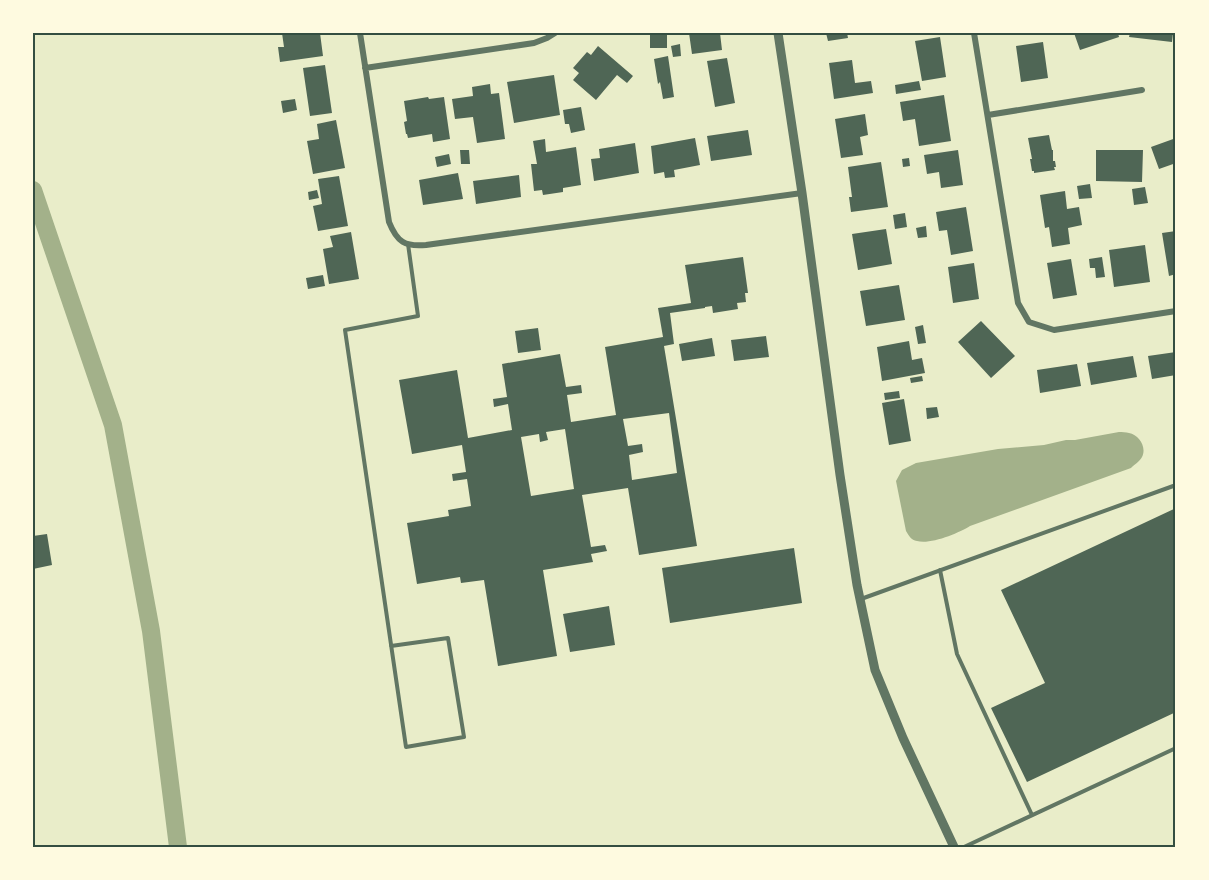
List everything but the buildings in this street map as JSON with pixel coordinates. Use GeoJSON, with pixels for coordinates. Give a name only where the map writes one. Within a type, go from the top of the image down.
{"type":"FeatureCollection","features":[{"type":"Feature","properties":{"kind":"street"},"geometry":{"type":"LineString","coordinates":[[360,33],[389,222],[396,236],[408,244],[426,245],[802,193]]}},
{"type":"Feature","properties":{"kind":"street"},"geometry":{"type":"LineString","coordinates":[[365,68],[534,43],[555,33]]}},
{"type":"Feature","properties":{"kind":"street"},"geometry":{"type":"LineString","coordinates":[[778,33],[840,476],[860,599],[875,670],[903,738],[954,847]]}},
{"type":"Feature","properties":{"kind":"street"},"geometry":{"type":"LineString","coordinates":[[974,33],[1018,303],[1029,322],[1054,330],[1176,311]]}},
{"type":"Feature","properties":{"kind":"street"},"geometry":{"type":"LineString","coordinates":[[988,115],[1142,90]]}},
{"type":"Feature","properties":{"kind":"lane"},"geometry":{"type":"LineString","coordinates":[[391,646],[448,638],[464,737],[406,747],[391,646],[345,330],[418,316],[408,244]]}},
{"type":"Feature","properties":{"kind":"lane"},"geometry":{"type":"LineString","coordinates":[[860,599],[1176,485]]}},
{"type":"Feature","properties":{"kind":"lane"},"geometry":{"type":"LineString","coordinates":[[940,570],[957,654],[1032,815]]}},
{"type":"Feature","properties":{"kind":"lane"},"geometry":{"type":"LineString","coordinates":[[964,847],[1176,748]]}},
{"type":"Feature","properties":{"kind":"shaded area"},"geometry":{"type":"Polygon","coordinates":[[[1119,432],[1133,434],[1143,446],[1142,457],[1131,468],[937,540],[923,542],[915,540],[910,538],[906,531],[896,481],[902,470],[916,463],[1119,432]]]}},
{"type":"Feature","properties":{"kind":"waterway"},"geometry":{"type":"LineString","coordinates":[[33,190],[113,425],[151,631],[178,847]]}}]}
